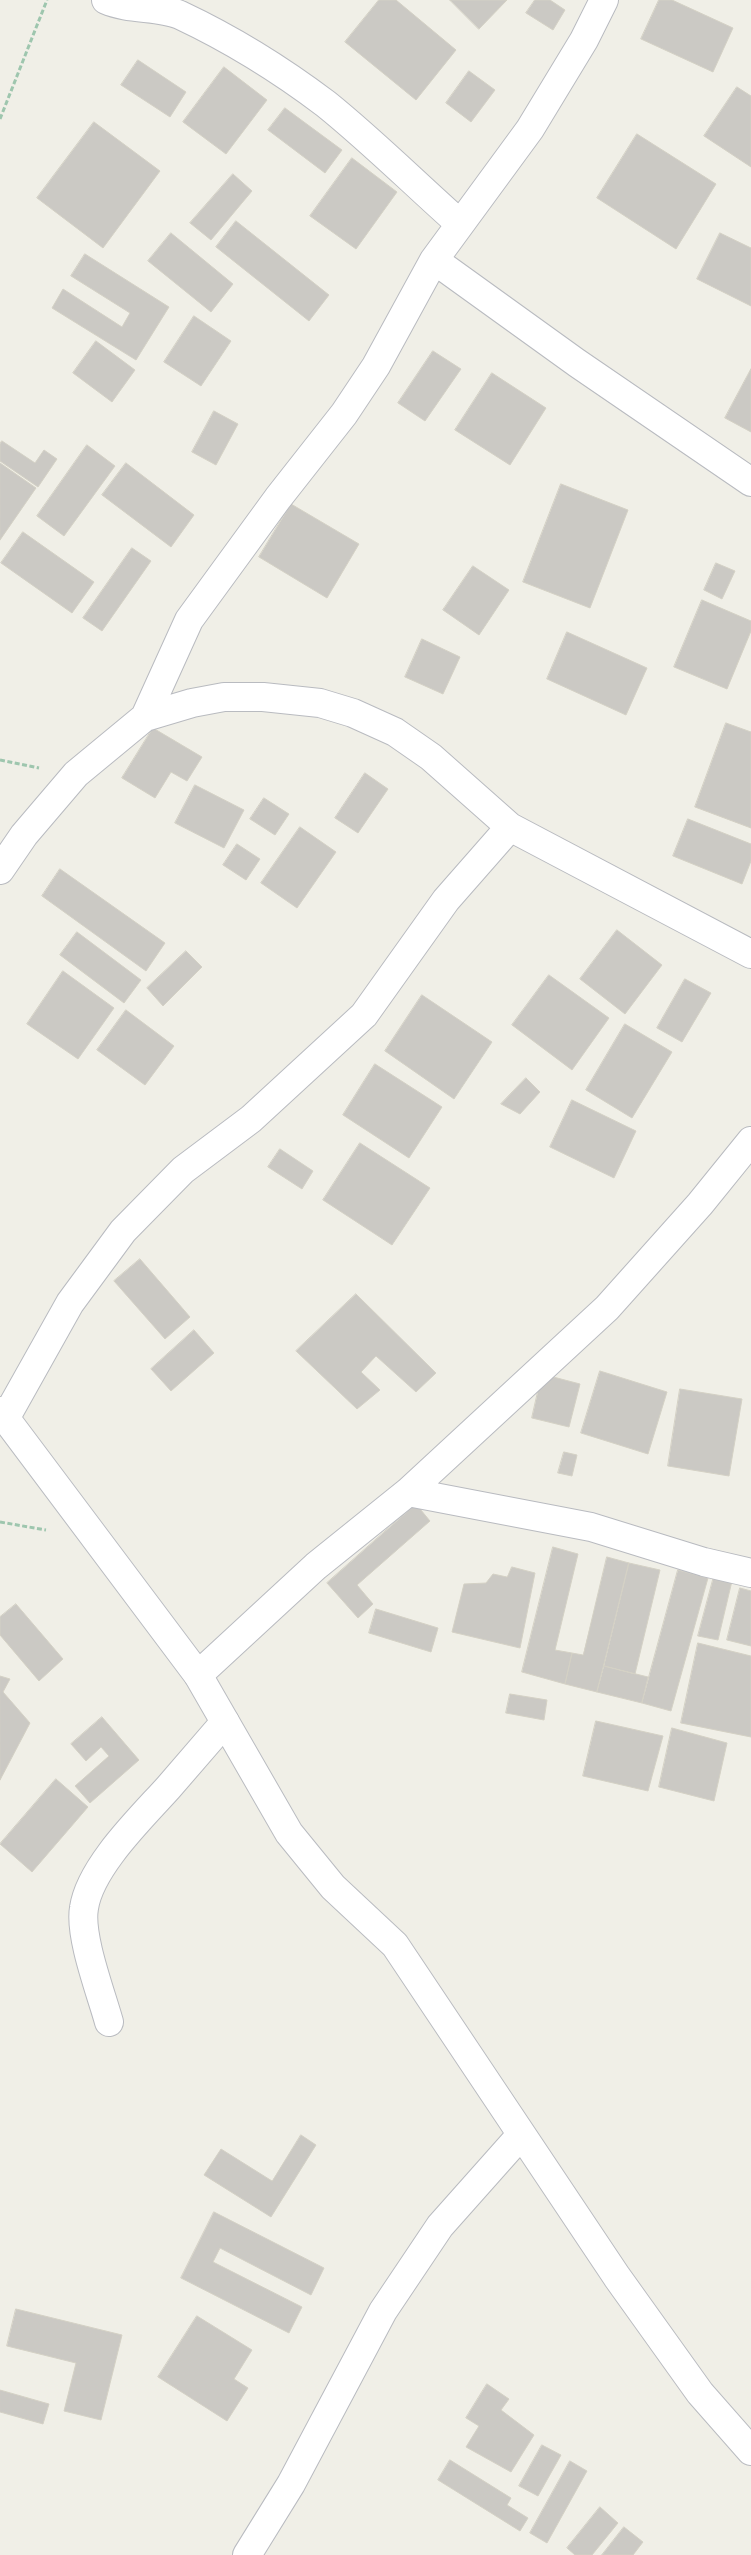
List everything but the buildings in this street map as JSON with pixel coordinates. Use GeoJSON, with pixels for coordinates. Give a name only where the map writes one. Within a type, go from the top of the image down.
{"type":"FeatureCollection","features":[{"type":"Feature","properties":{"kind":"street"},"geometry":{"type":"LineString","coordinates":[[106,0],[128,7],[177,13],[217,33],[267,63],[326,104],[459,223]]}},
{"type":"Feature","properties":{"kind":"street"},"geometry":{"type":"LineString","coordinates":[[145,718],[189,620],[278,498],[344,414],[376,366],[434,260],[459,223],[530,129],[584,40],[604,0]]}},
{"type":"Feature","properties":{"kind":"street"},"geometry":{"type":"LineString","coordinates":[[434,260],[577,363],[751,482]]}},
{"type":"Feature","properties":{"kind":"street"},"geometry":{"type":"LineString","coordinates":[[0,870],[24,835],[76,774],[145,718],[192,703],[224,696],[320,702],[353,713],[395,732],[431,757],[510,827],[751,954]]}},
{"type":"Feature","properties":{"kind":"street"},"geometry":{"type":"LineString","coordinates":[[510,827],[446,900],[364,1015],[252,1119],[182,1170],[123,1232],[70,1303],[3,1415],[198,1675],[290,1833],[333,1887],[395,1945],[506,2109],[520,2136],[700,2393],[751,2451]]}},
{"type":"Feature","properties":{"kind":"street"},"geometry":{"type":"LineString","coordinates":[[198,1675],[316,1566],[408,1492],[607,1308],[700,1204],[751,1142]]}},
{"type":"Feature","properties":{"kind":"street"},"geometry":{"type":"LineString","coordinates":[[408,1492],[592,1527],[704,1562],[751,1573]]}},
{"type":"Feature","properties":{"kind":"street"},"geometry":{"type":"LineString","coordinates":[[109,2022],[84,1927],[84,1908],[89,1892],[102,1865],[126,1834],[225,1722]]}},
{"type":"Feature","properties":{"kind":"street"},"geometry":{"type":"LineString","coordinates":[[248,2555],[291,2484],[383,2311],[440,2226],[520,2136]]}},
{"type":"Feature","properties":{"kind":"path"},"geometry":{"type":"LineString","coordinates":[[0,119],[47,0]]}}]}
